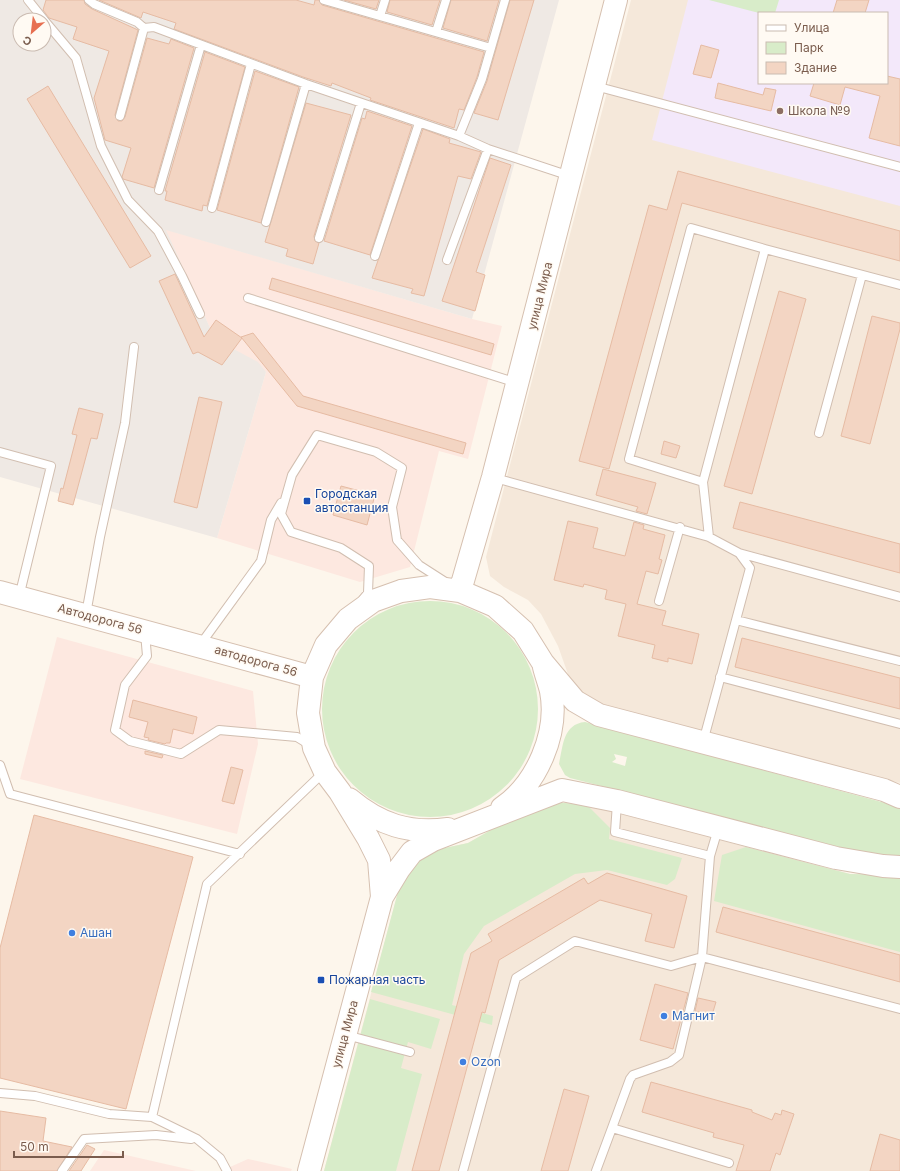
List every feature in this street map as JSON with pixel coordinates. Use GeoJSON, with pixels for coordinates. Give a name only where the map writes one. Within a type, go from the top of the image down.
{"type":"FeatureCollection","features":[{"type":"Feature","properties":{"kind":"main road","name":"улица Мира"},"geometry":{"type":"LineString","coordinates":[[460,591],[518,383],[616,0]]}},
{"type":"Feature","properties":{"kind":"main road"},"geometry":{"type":"LineString","coordinates":[[382,897],[379,860],[368,838],[340,792],[325,772],[314,748],[308,712],[312,677],[326,645],[348,619],[373,602],[401,591],[430,587],[460,591],[495,606],[523,631],[543,663],[575,701],[599,715],[884,790],[900,797]]}},
{"type":"Feature","properties":{"kind":"main road","name":"Автодорога 56"},"geometry":{"type":"LineString","coordinates":[[10,595],[200,645]]}},
{"type":"Feature","properties":{"kind":"main road","name":"автодорога 56"},"geometry":{"type":"LineString","coordinates":[[200,645],[312,677]]}},
{"type":"Feature","properties":{"kind":"main road"},"geometry":{"type":"LineString","coordinates":[[484,819],[510,802],[530,780],[544,753],[552,723],[552,715],[551,692],[543,663]]}},
{"type":"Feature","properties":{"kind":"main road"},"geometry":{"type":"LineString","coordinates":[[382,897],[399,869],[412,852],[459,828],[562,790],[617,801],[836,858],[883,866],[900,867]]}},
{"type":"Feature","properties":{"kind":"main road"},"geometry":{"type":"LineString","coordinates":[[340,792],[365,813],[395,826],[427,832],[459,828]]}},
{"type":"Feature","properties":{"kind":"main road","name":"улица Мира"},"geometry":{"type":"LineString","coordinates":[[309,1170],[382,897]]}},
{"type":"Feature","properties":{"kind":"lane"},"geometry":{"type":"LineString","coordinates":[[28,0],[38,12]]}},
{"type":"Feature","properties":{"kind":"lane"},"geometry":{"type":"LineString","coordinates":[[89,0],[94,4],[136,22],[144,28],[154,27],[201,46],[306,84],[459,136],[488,149],[571,176]]}},
{"type":"Feature","properties":{"kind":"lane"},"geometry":{"type":"LineString","coordinates":[[326,0],[491,48]]}},
{"type":"Feature","properties":{"kind":"lane"},"geometry":{"type":"LineString","coordinates":[[380,16],[385,0]]}},
{"type":"Feature","properties":{"kind":"lane"},"geometry":{"type":"LineString","coordinates":[[436,32],[446,0]]}},
{"type":"Feature","properties":{"kind":"lane"},"geometry":{"type":"LineString","coordinates":[[459,136],[482,79],[505,0]]}},
{"type":"Feature","properties":{"kind":"lane"},"geometry":{"type":"LineString","coordinates":[[120,116],[144,28]]}},
{"type":"Feature","properties":{"kind":"lane"},"geometry":{"type":"LineString","coordinates":[[52,30],[76,58],[101,146],[128,200],[158,231],[200,314]]}},
{"type":"Feature","properties":{"kind":"lane"},"geometry":{"type":"LineString","coordinates":[[159,190],[201,46]]}},
{"type":"Feature","properties":{"kind":"lane"},"geometry":{"type":"LineString","coordinates":[[212,208],[251,64]]}},
{"type":"Feature","properties":{"kind":"lane"},"geometry":{"type":"LineString","coordinates":[[266,222],[306,84]]}},
{"type":"Feature","properties":{"kind":"lane"},"geometry":{"type":"LineString","coordinates":[[594,86],[900,167]]}},
{"type":"Feature","properties":{"kind":"lane"},"geometry":{"type":"LineString","coordinates":[[318,238],[361,103]]}},
{"type":"Feature","properties":{"kind":"lane"},"geometry":{"type":"LineString","coordinates":[[375,256],[418,123]]}},
{"type":"Feature","properties":{"kind":"lane"},"geometry":{"type":"LineString","coordinates":[[447,260],[488,149]]}},
{"type":"Feature","properties":{"kind":"lane"},"geometry":{"type":"LineString","coordinates":[[703,482],[629,459],[691,228],[900,285]]}},
{"type":"Feature","properties":{"kind":"lane"},"geometry":{"type":"LineString","coordinates":[[709,537],[703,482],[765,249]]}},
{"type":"Feature","properties":{"kind":"lane"},"geometry":{"type":"LineString","coordinates":[[819,433],[862,274]]}},
{"type":"Feature","properties":{"kind":"lane"},"geometry":{"type":"LineString","coordinates":[[248,298],[518,383]]}},
{"type":"Feature","properties":{"kind":"lane"},"geometry":{"type":"LineString","coordinates":[[85,615],[100,537],[125,423],[134,347]]}},
{"type":"Feature","properties":{"kind":"lane"},"geometry":{"type":"LineString","coordinates":[[348,619],[368,593],[369,566],[341,548],[291,532],[281,514],[292,474],[317,435],[376,452],[402,468],[392,507],[397,540],[419,565],[460,591]]}},
{"type":"Feature","properties":{"kind":"lane"},"geometry":{"type":"LineString","coordinates":[[0,452],[51,466],[10,595]]}},
{"type":"Feature","properties":{"kind":"lane"},"geometry":{"type":"LineString","coordinates":[[493,477],[680,527],[709,537],[739,553],[900,597]]}},
{"type":"Feature","properties":{"kind":"lane"},"geometry":{"type":"LineString","coordinates":[[200,645],[261,562],[271,520],[286,496]]}},
{"type":"Feature","properties":{"kind":"lane"},"geometry":{"type":"LineString","coordinates":[[659,601],[680,527]]}},
{"type":"Feature","properties":{"kind":"lane"},"geometry":{"type":"LineString","coordinates":[[703,742],[750,568],[739,553]]}},
{"type":"Feature","properties":{"kind":"lane"},"geometry":{"type":"LineString","coordinates":[[736,620],[900,661]]}},
{"type":"Feature","properties":{"kind":"lane"},"geometry":{"type":"LineString","coordinates":[[144,631],[147,656],[125,685],[115,730],[130,740],[181,754],[219,730],[297,737],[314,748]]}},
{"type":"Feature","properties":{"kind":"lane"},"geometry":{"type":"LineString","coordinates":[[720,677],[900,724]]}},
{"type":"Feature","properties":{"kind":"lane"},"geometry":{"type":"LineString","coordinates":[[0,765],[10,794],[240,854]]}},
{"type":"Feature","properties":{"kind":"lane"},"geometry":{"type":"LineString","coordinates":[[152,1117],[207,884],[325,772]]}},
{"type":"Feature","properties":{"kind":"lane"},"geometry":{"type":"LineString","coordinates":[[617,801],[615,832],[710,856]]}},
{"type":"Feature","properties":{"kind":"lane"},"geometry":{"type":"LineString","coordinates":[[596,1171],[630,1079],[633,1075],[670,1062],[679,1055],[702,958],[710,856],[718,828]]}},
{"type":"Feature","properties":{"kind":"lane"},"geometry":{"type":"LineString","coordinates":[[463,1171],[516,978],[575,941],[671,966],[702,958],[900,1009]]}},
{"type":"Feature","properties":{"kind":"lane"},"geometry":{"type":"LineString","coordinates":[[345,1035],[410,1052]]}},
{"type":"Feature","properties":{"kind":"lane"},"geometry":{"type":"LineString","coordinates":[[0,1094],[35,1096],[109,1114],[152,1117],[197,1139],[220,1158],[227,1171]]}},
{"type":"Feature","properties":{"kind":"lane"},"geometry":{"type":"LineString","coordinates":[[612,1128],[729,1163]]}},
{"type":"Feature","properties":{"kind":"lane"},"geometry":{"type":"LineString","coordinates":[[62,1171],[84,1140],[156,1135],[197,1139]]}},
{"type":"Feature","properties":{"kind":"shaded area"},"geometry":{"type":"Polygon","coordinates":[[[0,0],[559,0],[472,319],[166,230],[215,339],[258,362],[266,372],[217,538],[0,477],[0,0]]]}},
{"type":"Feature","properties":{"kind":"shaded area"},"geometry":{"type":"Polygon","coordinates":[[[631,0],[900,0],[900,783],[616,709],[599,703],[580,691],[569,677],[558,646],[541,614],[528,600],[504,587],[490,576],[486,557],[631,0]]]}},
{"type":"Feature","properties":{"kind":"shaded area","name":"Школа №9"},"geometry":{"type":"Polygon","coordinates":[[[688,0],[900,0],[900,206],[652,140],[688,0]]]}},
{"type":"Feature","properties":{"kind":"shaded area"},"geometry":{"type":"Polygon","coordinates":[[[165,229],[472,319],[502,326],[468,459],[439,451],[410,567],[360,582],[217,538],[266,372],[215,339],[165,229]]]}},
{"type":"Feature","properties":{"kind":"shaded area"},"geometry":{"type":"Polygon","coordinates":[[[57,637],[253,691],[258,744],[237,834],[20,779],[57,637]]]}},
{"type":"Feature","properties":{"kind":"shaded area"},"geometry":{"type":"Polygon","coordinates":[[[542,801],[587,805],[850,874],[900,875],[900,1171],[324,1171],[402,877],[417,854],[468,843],[542,801]]]}},
{"type":"Feature","properties":{"kind":"shaded area"},"geometry":{"type":"Polygon","coordinates":[[[104,1150],[196,1171],[90,1171],[104,1150]]]}},
{"type":"Feature","properties":{"kind":"shaded area"},"geometry":{"type":"Polygon","coordinates":[[[248,1159],[292,1169],[291,1171],[221,1171],[248,1159]]]}},
{"type":"Feature","properties":{"kind":"green space"},"geometry":{"type":"Polygon","coordinates":[[[709,0],[779,0],[775,12],[758,13],[709,0]]]}},
{"type":"Feature","properties":{"kind":"green space"},"geometry":{"type":"Polygon","coordinates":[[[419,601],[441,601],[461,605],[471,609],[490,619],[507,632],[520,649],[530,668],[534,678],[538,698],[538,720],[534,740],[530,750],[520,769],[507,786],[490,799],[461,813],[441,817],[419,817],[399,813],[379,804],[361,793],[346,778],[335,760],[326,740],[322,720],[322,698],[326,678],[335,658],[346,640],[361,625],[379,614],[399,605],[419,601]]]}},
{"type":"Feature","properties":{"kind":"green space"},"geometry":{"type":"Polygon","coordinates":[[[585,722],[900,807],[900,858],[874,856],[570,778],[565,775],[559,764],[565,737],[572,727],[585,722]],[[614,754],[616,759],[612,762],[625,766],[627,757],[614,754]]]}},
{"type":"Feature","properties":{"kind":"green space"},"geometry":{"type":"Polygon","coordinates":[[[542,801],[587,805],[610,828],[609,839],[682,858],[675,879],[667,885],[607,870],[575,874],[484,926],[464,954],[452,1005],[493,1016],[492,1025],[371,992],[402,877],[417,854],[468,843],[542,801]]]}},
{"type":"Feature","properties":{"kind":"green space"},"geometry":{"type":"Polygon","coordinates":[[[746,847],[850,874],[900,875],[900,952],[714,901],[722,855],[746,847]]]}},
{"type":"Feature","properties":{"kind":"green space"},"geometry":{"type":"Polygon","coordinates":[[[370,999],[440,1019],[431,1049],[408,1042],[401,1068],[422,1074],[396,1171],[324,1171],[370,999]]]}},
{"type":"Feature","properties":{"kind":"building"},"geometry":{"type":"Polygon","coordinates":[[[46,0],[84,0],[85,4],[92,9],[138,30],[115,115],[118,121],[122,121],[125,117],[147,38],[169,44],[171,39],[194,48],[154,188],[123,179],[122,177],[131,148],[105,140],[94,98],[109,51],[73,39],[77,27],[52,19],[52,12],[44,12],[43,10],[46,0]]]}},
{"type":"Feature","properties":{"kind":"building"},"geometry":{"type":"Polygon","coordinates":[[[99,0],[296,0],[314,5],[315,0],[319,0],[322,5],[484,52],[477,77],[464,110],[459,109],[454,128],[370,100],[371,98],[332,83],[331,86],[303,77],[174,29],[176,23],[143,12],[141,18],[99,0]]]}},
{"type":"Feature","properties":{"kind":"building"},"geometry":{"type":"Polygon","coordinates":[[[344,0],[379,0],[376,9],[344,0]]]}},
{"type":"Feature","properties":{"kind":"building"},"geometry":{"type":"Polygon","coordinates":[[[390,0],[440,0],[432,25],[387,12],[390,0]]]}},
{"type":"Feature","properties":{"kind":"building"},"geometry":{"type":"Polygon","coordinates":[[[451,0],[499,0],[487,41],[443,28],[451,0]]]}},
{"type":"Feature","properties":{"kind":"building"},"geometry":{"type":"Polygon","coordinates":[[[510,0],[534,0],[498,120],[474,113],[487,81],[510,0]]]}},
{"type":"Feature","properties":{"kind":"building"},"geometry":{"type":"Polygon","coordinates":[[[837,0],[869,0],[865,12],[833,12],[837,0]]]}},
{"type":"Feature","properties":{"kind":"building"},"geometry":{"type":"Polygon","coordinates":[[[701,45],[719,50],[711,78],[693,74],[701,45]]]}},
{"type":"Feature","properties":{"kind":"building"},"geometry":{"type":"Polygon","coordinates":[[[205,52],[245,67],[207,206],[203,205],[202,211],[165,200],[167,191],[165,191],[205,52]]]}},
{"type":"Feature","properties":{"kind":"building"},"geometry":{"type":"Polygon","coordinates":[[[255,71],[299,87],[261,223],[217,210],[255,71]]]}},
{"type":"Feature","properties":{"kind":"building"},"geometry":{"type":"Polygon","coordinates":[[[888,76],[900,79],[900,146],[869,138],[880,96],[845,87],[840,105],[810,96],[814,84],[888,84],[888,76]]]}},
{"type":"Feature","properties":{"kind":"building"},"geometry":{"type":"Polygon","coordinates":[[[718,83],[763,95],[765,88],[776,90],[771,111],[715,98],[718,83]]]}},
{"type":"Feature","properties":{"kind":"building"},"geometry":{"type":"Polygon","coordinates":[[[48,86],[151,256],[130,268],[27,99],[48,86]]]}},
{"type":"Feature","properties":{"kind":"building"},"geometry":{"type":"Polygon","coordinates":[[[306,103],[351,115],[314,236],[315,241],[319,243],[313,264],[286,256],[288,249],[265,242],[306,103]]]}},
{"type":"Feature","properties":{"kind":"building"},"geometry":{"type":"Polygon","coordinates":[[[367,111],[412,126],[370,255],[324,241],[362,118],[365,119],[367,111]]]}},
{"type":"Feature","properties":{"kind":"building"},"geometry":{"type":"Polygon","coordinates":[[[423,129],[450,139],[449,143],[481,152],[471,179],[458,176],[424,296],[411,293],[413,289],[372,278],[423,129]]]}},
{"type":"Feature","properties":{"kind":"building"},"geometry":{"type":"Polygon","coordinates":[[[490,158],[511,165],[476,272],[485,275],[475,311],[442,301],[490,158]]]}},
{"type":"Feature","properties":{"kind":"building"},"geometry":{"type":"Polygon","coordinates":[[[678,171],[900,231],[900,261],[682,203],[609,469],[579,461],[649,205],[667,210],[678,171]]]}},
{"type":"Feature","properties":{"kind":"building"},"geometry":{"type":"Polygon","coordinates":[[[175,274],[204,337],[216,320],[242,338],[222,365],[198,352],[193,354],[159,281],[175,274]]]}},
{"type":"Feature","properties":{"kind":"building"},"geometry":{"type":"Polygon","coordinates":[[[272,278],[494,344],[491,355],[269,289],[272,278]]]}},
{"type":"Feature","properties":{"kind":"building"},"geometry":{"type":"Polygon","coordinates":[[[779,291],[806,299],[752,494],[724,486],[779,291]]]}},
{"type":"Feature","properties":{"kind":"building"},"geometry":{"type":"Polygon","coordinates":[[[872,316],[900,323],[900,329],[870,444],[841,436],[872,316]]]}},
{"type":"Feature","properties":{"kind":"building"},"geometry":{"type":"Polygon","coordinates":[[[253,333],[303,396],[466,443],[463,454],[297,406],[241,337],[253,333]]]}},
{"type":"Feature","properties":{"kind":"building"},"geometry":{"type":"Polygon","coordinates":[[[199,397],[222,402],[197,508],[174,502],[199,397]]]}},
{"type":"Feature","properties":{"kind":"building"},"geometry":{"type":"Polygon","coordinates":[[[79,408],[103,414],[97,439],[91,438],[73,505],[58,501],[61,488],[63,489],[77,435],[72,434],[79,408]]]}},
{"type":"Feature","properties":{"kind":"building"},"geometry":{"type":"Polygon","coordinates":[[[664,441],[680,446],[676,458],[661,454],[664,441]]]}},
{"type":"Feature","properties":{"kind":"building"},"geometry":{"type":"Polygon","coordinates":[[[603,469],[656,483],[647,514],[636,511],[638,507],[596,495],[603,469]]]}},
{"type":"Feature","properties":{"kind":"building"},"geometry":{"type":"Polygon","coordinates":[[[341,486],[375,495],[367,525],[333,515],[341,486]]]}},
{"type":"Feature","properties":{"kind":"building"},"geometry":{"type":"Polygon","coordinates":[[[740,502],[900,544],[900,573],[733,528],[740,502]]]}},
{"type":"Feature","properties":{"kind":"building"},"geometry":{"type":"Polygon","coordinates":[[[568,521],[598,528],[593,548],[625,556],[634,522],[644,525],[643,529],[665,535],[659,559],[662,560],[658,574],[646,571],[637,604],[666,611],[662,625],[699,634],[692,664],[668,658],[668,662],[652,658],[655,645],[618,636],[626,604],[605,599],[607,590],[584,584],[583,587],[554,580],[568,521]]]}},
{"type":"Feature","properties":{"kind":"building"},"geometry":{"type":"Polygon","coordinates":[[[742,638],[900,678],[900,709],[735,667],[742,638]]]}},
{"type":"Feature","properties":{"kind":"building"},"geometry":{"type":"Polygon","coordinates":[[[133,700],[197,717],[193,734],[173,729],[170,743],[165,744],[148,740],[149,738],[144,737],[148,722],[129,717],[133,700]]]}},
{"type":"Feature","properties":{"kind":"building"},"geometry":{"type":"Polygon","coordinates":[[[145,751],[163,755],[162,758],[145,754],[145,751]]]}},
{"type":"Feature","properties":{"kind":"building"},"geometry":{"type":"Polygon","coordinates":[[[231,767],[243,770],[234,804],[222,801],[231,767]]]}},
{"type":"Feature","properties":{"kind":"building"},"geometry":{"type":"Polygon","coordinates":[[[34,815],[193,857],[126,1109],[0,1078],[0,948],[34,815]]]}},
{"type":"Feature","properties":{"kind":"building"},"geometry":{"type":"Polygon","coordinates":[[[607,873],[687,896],[674,948],[645,941],[652,914],[600,900],[499,960],[485,1013],[482,1012],[439,1171],[412,1171],[471,953],[492,941],[488,934],[584,878],[588,884],[607,873]]]}},
{"type":"Feature","properties":{"kind":"building"},"geometry":{"type":"Polygon","coordinates":[[[723,907],[900,955],[900,982],[716,932],[723,907]]]}},
{"type":"Feature","properties":{"kind":"building","name":"Магнит"},"geometry":{"type":"Polygon","coordinates":[[[655,984],[688,993],[673,1049],[640,1040],[655,984]]]}},
{"type":"Feature","properties":{"kind":"building"},"geometry":{"type":"Polygon","coordinates":[[[698,998],[716,1002],[712,1015],[695,1011],[698,998]]]}},
{"type":"Feature","properties":{"kind":"building"},"geometry":{"type":"Polygon","coordinates":[[[651,1082],[752,1110],[752,1112],[772,1120],[775,1113],[781,1115],[782,1110],[794,1114],[780,1155],[776,1153],[770,1171],[736,1171],[744,1145],[713,1137],[714,1133],[642,1112],[651,1082]]]}},
{"type":"Feature","properties":{"kind":"building"},"geometry":{"type":"Polygon","coordinates":[[[564,1089],[589,1096],[568,1171],[541,1171],[564,1089]]]}},
{"type":"Feature","properties":{"kind":"building"},"geometry":{"type":"Polygon","coordinates":[[[0,1111],[46,1118],[43,1141],[72,1147],[57,1171],[0,1171],[0,1111]]]}},
{"type":"Feature","properties":{"kind":"building"},"geometry":{"type":"Polygon","coordinates":[[[880,1134],[900,1140],[900,1171],[870,1171],[880,1134]]]}},
{"type":"Feature","properties":{"kind":"building"},"geometry":{"type":"Polygon","coordinates":[[[87,1145],[95,1149],[81,1171],[69,1171],[87,1145]]]}},
{"type":"Feature","properties":{"kind":"place","name":"Школа №9"},"geometry":{"type":"Point","coordinates":[780,111]}},
{"type":"Feature","properties":{"kind":"place","name":"Городская автостанция"},"geometry":{"type":"Point","coordinates":[307,501]}},
{"type":"Feature","properties":{"kind":"place","name":"Ашан"},"geometry":{"type":"Point","coordinates":[72,933]}},
{"type":"Feature","properties":{"kind":"place","name":"Пожарная часть"},"geometry":{"type":"Point","coordinates":[321,980]}},
{"type":"Feature","properties":{"kind":"place","name":"Магнит"},"geometry":{"type":"Point","coordinates":[664,1016]}},
{"type":"Feature","properties":{"kind":"place","name":"Ozon"},"geometry":{"type":"Point","coordinates":[463,1062]}}]}
